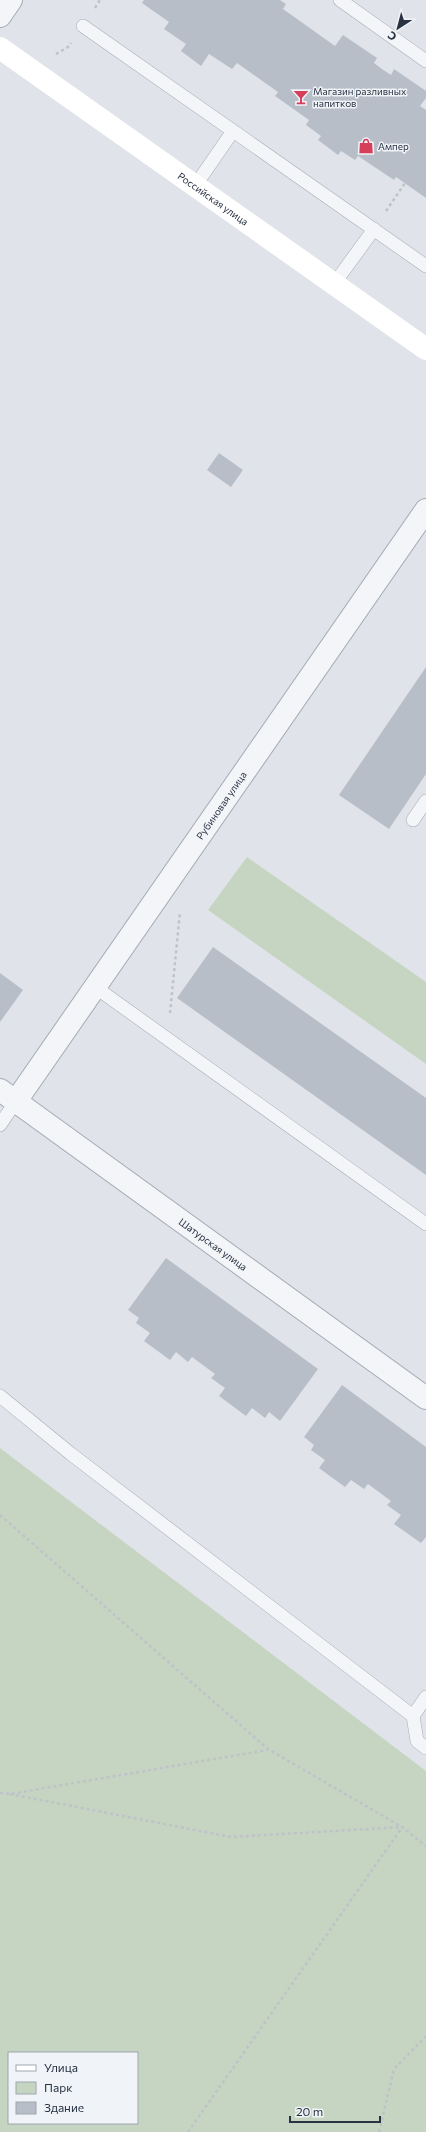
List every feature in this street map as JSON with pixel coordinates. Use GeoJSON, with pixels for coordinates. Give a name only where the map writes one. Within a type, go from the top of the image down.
{"type":"FeatureCollection","features":[{"type":"Feature","properties":{"kind":"main road","name":"Российская улица"},"geometry":{"type":"LineString","coordinates":[[0,48],[426,349]]}},
{"type":"Feature","properties":{"kind":"street"},"geometry":{"type":"LineString","coordinates":[[0,16],[11,0]]}},
{"type":"Feature","properties":{"kind":"street","name":"Рубиновая улица"},"geometry":{"type":"LineString","coordinates":[[8,1096],[94,988],[426,510]]}},
{"type":"Feature","properties":{"kind":"street","name":"Шатурская улица"},"geometry":{"type":"LineString","coordinates":[[8,1096],[426,1398]]}},
{"type":"Feature","properties":{"kind":"lane"},"geometry":{"type":"LineString","coordinates":[[340,0],[426,61]]}},
{"type":"Feature","properties":{"kind":"lane"},"geometry":{"type":"LineString","coordinates":[[83,26],[426,266]]}},
{"type":"Feature","properties":{"kind":"lane"},"geometry":{"type":"LineString","coordinates":[[196,186],[233,131]]}},
{"type":"Feature","properties":{"kind":"lane"},"geometry":{"type":"LineString","coordinates":[[334,284],[374,229]]}},
{"type":"Feature","properties":{"kind":"lane"},"geometry":{"type":"LineString","coordinates":[[413,820],[426,801]]}},
{"type":"Feature","properties":{"kind":"lane"},"geometry":{"type":"LineString","coordinates":[[94,988],[168,1039],[426,1224]]}},
{"type":"Feature","properties":{"kind":"lane"},"geometry":{"type":"LineString","coordinates":[[0,1125],[8,1096]]}},
{"type":"Feature","properties":{"kind":"lane"},"geometry":{"type":"LineString","coordinates":[[0,1396],[78,1459],[412,1716],[417,1741],[426,1748]]}},
{"type":"Feature","properties":{"kind":"lane"},"geometry":{"type":"LineString","coordinates":[[412,1716],[426,1697]]}},
{"type":"Feature","properties":{"kind":"path"},"geometry":{"type":"LineString","coordinates":[[374,229],[405,183]]}},
{"type":"Feature","properties":{"kind":"path"},"geometry":{"type":"LineString","coordinates":[[168,1039],[181,909]]}},
{"type":"Feature","properties":{"kind":"path"},"geometry":{"type":"LineString","coordinates":[[0,1515],[268,1749],[402,1827],[426,1846]]}},
{"type":"Feature","properties":{"kind":"path"},"geometry":{"type":"LineString","coordinates":[[10,1794],[268,1749]]}},
{"type":"Feature","properties":{"kind":"path"},"geometry":{"type":"LineString","coordinates":[[0,1793],[231,1837],[402,1827]]}},
{"type":"Feature","properties":{"kind":"path"},"geometry":{"type":"LineString","coordinates":[[188,2132],[402,1827]]}},
{"type":"Feature","properties":{"kind":"path"},"geometry":{"type":"LineString","coordinates":[[379,2132],[394,2069],[426,2036]]}},
{"type":"Feature","properties":{"kind":"green space"},"geometry":{"type":"Polygon","coordinates":[[[247,857],[426,982],[426,1064],[208,910],[247,857]]]}},
{"type":"Feature","properties":{"kind":"green space"},"geometry":{"type":"Polygon","coordinates":[[[0,1448],[426,1771],[426,2132],[0,2132],[0,1448]]]}},
{"type":"Feature","properties":{"kind":"building"},"geometry":{"type":"Polygon","coordinates":[[[144,0],[280,0],[286,4],[283,9],[335,46],[343,35],[377,58],[374,63],[382,69],[391,75],[394,69],[426,91],[426,98],[420,106],[426,110],[426,198],[396,177],[394,180],[358,156],[355,160],[341,151],[338,155],[318,140],[321,136],[306,125],[309,120],[275,96],[278,92],[237,63],[232,69],[209,54],[201,66],[181,51],[186,44],[164,29],[169,22],[142,3],[144,0]]]}},
{"type":"Feature","properties":{"kind":"building"},"geometry":{"type":"Polygon","coordinates":[[[219,453],[243,470],[231,487],[207,470],[219,453]]]}},
{"type":"Feature","properties":{"kind":"building"},"geometry":{"type":"Polygon","coordinates":[[[426,667],[426,774],[389,829],[339,795],[426,667]]]}},
{"type":"Feature","properties":{"kind":"building"},"geometry":{"type":"Polygon","coordinates":[[[213,947],[426,1098],[426,1175],[177,998],[213,947]]]}},
{"type":"Feature","properties":{"kind":"building"},"geometry":{"type":"Polygon","coordinates":[[[0,973],[23,990],[0,1022],[0,973]]]}},
{"type":"Feature","properties":{"kind":"building"},"geometry":{"type":"Polygon","coordinates":[[[166,1258],[318,1369],[280,1421],[269,1412],[265,1418],[252,1408],[246,1416],[219,1396],[225,1388],[211,1378],[215,1374],[192,1357],[188,1362],[176,1352],[170,1360],[144,1341],[150,1333],[136,1323],[139,1318],[128,1310],[166,1258]]]}},
{"type":"Feature","properties":{"kind":"building"},"geometry":{"type":"Polygon","coordinates":[[[342,1385],[426,1447],[426,1537],[421,1543],[394,1524],[401,1515],[387,1505],[391,1501],[368,1484],[364,1489],[351,1480],[345,1487],[319,1468],[325,1460],[311,1450],[314,1445],[304,1437],[342,1385]]]}},
{"type":"Feature","properties":{"kind":"place","name":"Магазин разливных напитков"},"geometry":{"type":"Point","coordinates":[301,97]}},
{"type":"Feature","properties":{"kind":"place","name":"Ампер"},"geometry":{"type":"Point","coordinates":[366,146]}}]}
